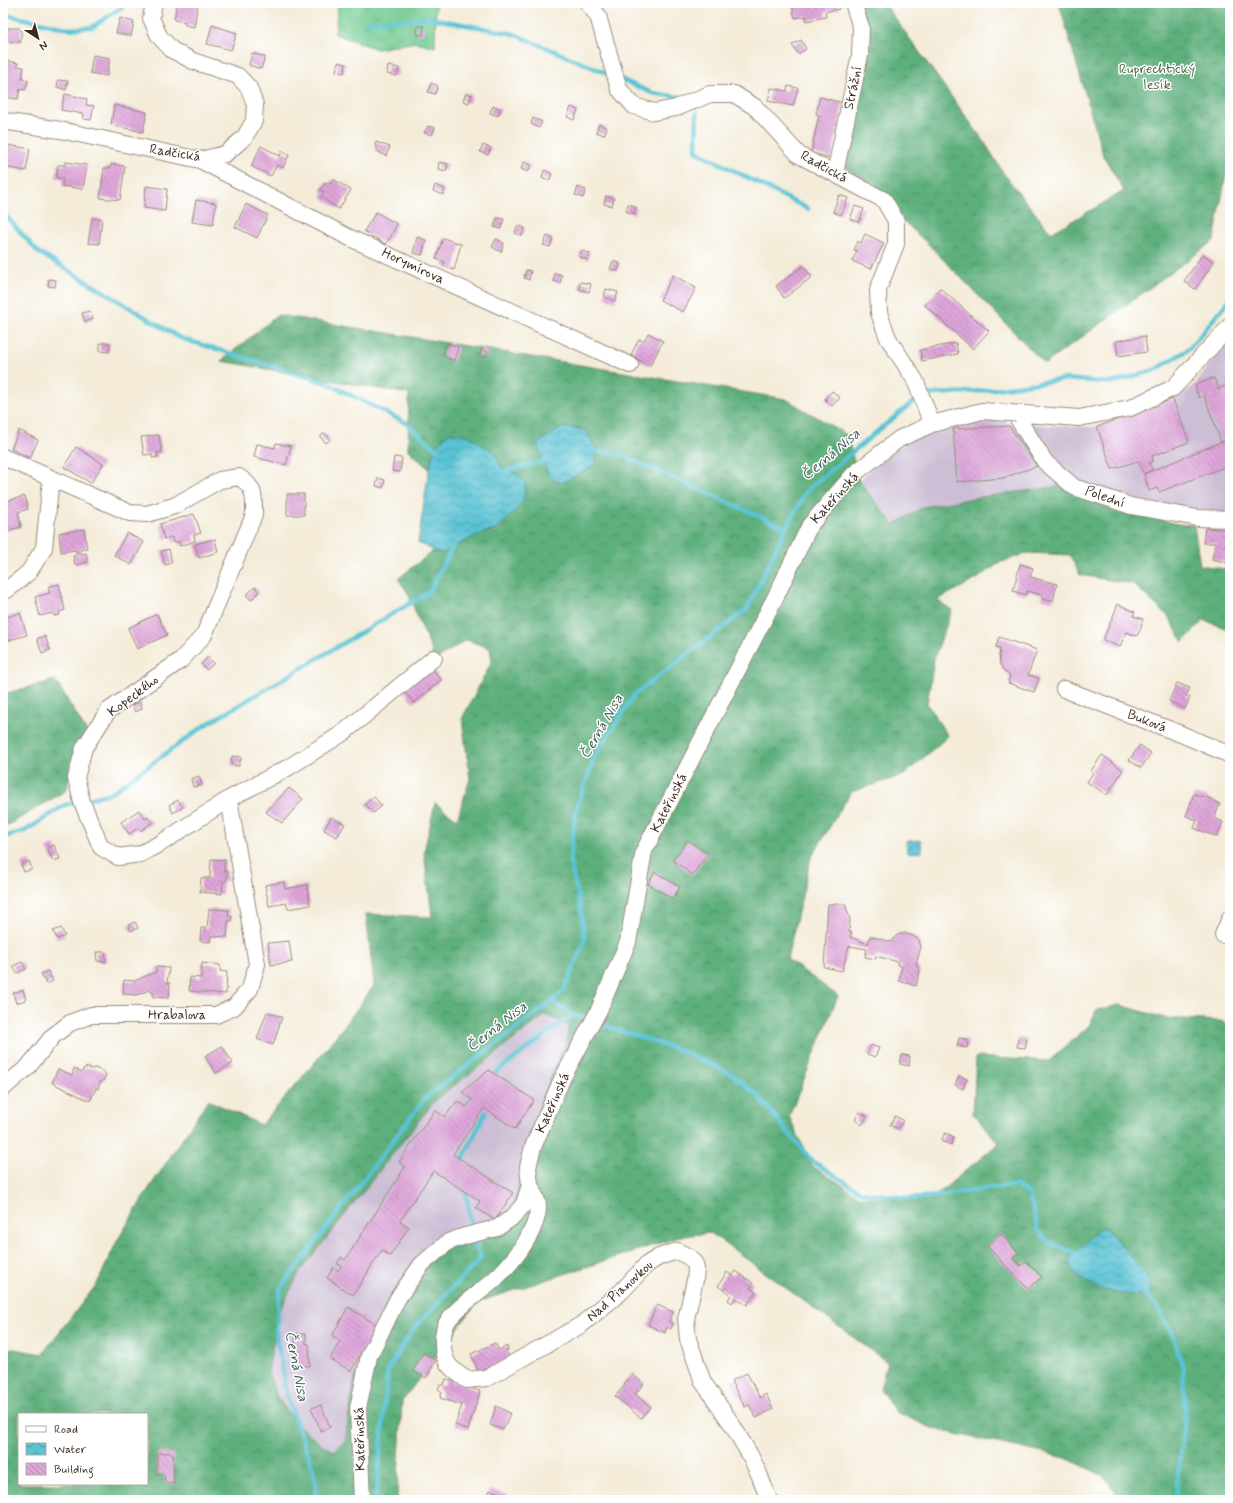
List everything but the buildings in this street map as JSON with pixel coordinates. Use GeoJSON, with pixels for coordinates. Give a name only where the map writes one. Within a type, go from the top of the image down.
{"type":"FeatureCollection","features":[{"type":"Feature","properties":{"kind":"street","name":"Radčická"},"geometry":{"type":"LineString","coordinates":[[3,121],[60,130],[200,160],[225,154],[244,138],[254,121],[255,105],[249,88],[238,76],[193,60],[172,50],[160,36],[151,18],[154,3]]}},
{"type":"Feature","properties":{"kind":"street","name":"Radčická"},"geometry":{"type":"LineString","coordinates":[[588,3],[598,16],[619,89],[634,106],[654,112],[676,108],[710,94],[734,94],[755,107],[799,155],[884,200],[896,221],[896,244],[878,290],[879,313],[888,338],[915,380],[932,424]]}},
{"type":"Feature","properties":{"kind":"street","name":"Strážní"},"geometry":{"type":"LineString","coordinates":[[835,173],[860,55],[861,27],[853,3]]}},
{"type":"Feature","properties":{"kind":"street","name":"Horymírova"},"geometry":{"type":"LineString","coordinates":[[200,160],[348,237],[630,365]]}},
{"type":"Feature","properties":{"kind":"street","name":"Kateřinská"},"geometry":{"type":"LineString","coordinates":[[362,1500],[358,1408],[369,1356],[398,1298],[422,1264],[448,1242],[498,1228],[514,1217],[524,1204],[530,1185],[528,1167],[533,1147],[562,1079],[599,1010],[628,942],[644,851],[778,592],[810,524],[854,474],[900,439],[932,424],[982,411],[1079,418],[1130,408],[1173,388],[1230,326]]}},
{"type":"Feature","properties":{"kind":"street","name":"Polední"},"geometry":{"type":"LineString","coordinates":[[1015,414],[1045,462],[1074,486],[1131,506],[1198,518],[1230,519]]}},
{"type":"Feature","properties":{"kind":"street","name":"Kopeckého"},"geometry":{"type":"LineString","coordinates":[[3,457],[130,513],[147,514],[174,506],[220,480],[239,477],[248,482],[254,496],[254,515],[204,635],[182,660],[108,711],[84,748],[76,778],[82,802],[101,847],[118,857],[140,854],[161,843],[229,799],[289,767],[343,733],[434,658]]}},
{"type":"Feature","properties":{"kind":"street"},"geometry":{"type":"LineString","coordinates":[[3,591],[7,590],[29,572],[44,548],[51,478]]}},
{"type":"Feature","properties":{"kind":"street","name":"Buková"},"geometry":{"type":"LineString","coordinates":[[1064,689],[1181,734],[1230,755]]}},
{"type":"Feature","properties":{"kind":"street","name":"Hrabalova"},"geometry":{"type":"LineString","coordinates":[[3,1088],[28,1067],[53,1036],[70,1023],[91,1015],[216,1015],[234,1006],[250,989],[257,964],[229,799]]}},
{"type":"Feature","properties":{"kind":"street"},"geometry":{"type":"LineString","coordinates":[[1223,935],[1230,918]]}},
{"type":"Feature","properties":{"kind":"street","name":"Nad Pianovkou"},"geometry":{"type":"LineString","coordinates":[[530,1185],[538,1204],[533,1228],[522,1248],[497,1277],[471,1298],[448,1320],[444,1331],[443,1352],[446,1362],[455,1372],[467,1380],[487,1378],[581,1325],[622,1291],[646,1265],[659,1257],[677,1251],[689,1257],[695,1264],[696,1269],[686,1319],[688,1340],[703,1382],[731,1423],[750,1456],[769,1500]]}},
{"type":"Feature","properties":{"kind":"shaded area"},"geometry":{"type":"Polygon","coordinates":[[[1230,335],[1230,514],[1227,515],[1137,500],[1101,489],[1060,486],[923,507],[894,525],[859,481],[877,462],[922,433],[989,418],[1013,424],[1097,427],[1173,399],[1195,385],[1230,335]]]}},
{"type":"Feature","properties":{"kind":"shaded area"},"geometry":{"type":"Polygon","coordinates":[[[545,1015],[569,1026],[566,1043],[551,1076],[512,1210],[349,1423],[345,1441],[334,1451],[319,1443],[296,1423],[277,1397],[268,1373],[278,1314],[299,1273],[436,1099],[545,1015]]]}},
{"type":"Feature","properties":{"kind":"green space"},"geometry":{"type":"Polygon","coordinates":[[[338,3],[436,3],[435,47],[416,42],[377,49],[335,34],[338,3]]]}},
{"type":"Feature","properties":{"kind":"green space","name":"Ruprechtický lesík"},"geometry":{"type":"Polygon","coordinates":[[[860,3],[884,3],[985,143],[1004,174],[1051,233],[1124,191],[1103,155],[1059,3],[1230,3],[1230,152],[1214,241],[1045,364],[928,244],[841,162],[860,3]]]}},
{"type":"Feature","properties":{"kind":"green space"},"geometry":{"type":"Polygon","coordinates":[[[278,315],[786,399],[847,435],[859,481],[894,525],[923,507],[1060,486],[1120,511],[1177,524],[1194,525],[1200,565],[1230,570],[1230,630],[1204,620],[1183,642],[1168,616],[1133,584],[1080,575],[1070,555],[1028,553],[999,563],[977,579],[937,600],[952,610],[934,659],[927,704],[948,736],[904,775],[851,792],[811,858],[787,959],[838,996],[789,1116],[812,1166],[861,1197],[934,1197],[999,1143],[973,1114],[976,1057],[1049,1061],[1090,1025],[1096,1010],[1120,1005],[1165,1018],[1221,1021],[1230,1026],[1230,1500],[1121,1500],[1104,1476],[1066,1458],[934,1429],[896,1412],[880,1389],[887,1362],[711,1233],[682,1236],[478,1302],[402,1401],[397,1500],[3,1500],[3,1347],[42,1354],[97,1284],[117,1241],[148,1190],[208,1100],[261,1125],[319,1057],[361,1004],[374,985],[366,914],[432,917],[424,852],[435,803],[457,819],[470,779],[462,719],[492,661],[490,648],[466,640],[431,663],[432,652],[407,591],[398,579],[434,550],[441,554],[476,536],[498,529],[514,473],[502,468],[494,452],[468,435],[435,447],[429,469],[408,450],[409,394],[221,361],[278,315]],[[563,427],[537,444],[586,430],[563,427]],[[545,1015],[436,1099],[299,1273],[278,1314],[268,1373],[277,1397],[296,1423],[319,1443],[334,1451],[345,1441],[355,1378],[391,1295],[416,1259],[442,1236],[489,1236],[512,1210],[520,1183],[528,1140],[551,1076],[566,1043],[569,1026],[545,1015]],[[1105,1227],[1078,1277],[1099,1289],[1122,1294],[1146,1296],[1126,1251],[1105,1227]]]}},
{"type":"Feature","properties":{"kind":"green space"},"geometry":{"type":"Polygon","coordinates":[[[55,680],[87,732],[72,758],[67,790],[3,828],[3,694],[55,680]]]}},
{"type":"Feature","properties":{"kind":"water"},"geometry":{"type":"Polygon","coordinates":[[[563,427],[586,430],[596,449],[594,466],[562,483],[549,477],[537,444],[563,427]]]}},
{"type":"Feature","properties":{"kind":"water"},"geometry":{"type":"Polygon","coordinates":[[[449,432],[468,435],[494,452],[502,468],[514,473],[525,481],[524,501],[498,529],[467,540],[441,554],[418,543],[429,469],[435,447],[449,432]]]}},
{"type":"Feature","properties":{"kind":"water"},"geometry":{"type":"Polygon","coordinates":[[[921,840],[922,852],[907,853],[906,841],[921,840]]]}},
{"type":"Feature","properties":{"kind":"water"},"geometry":{"type":"Polygon","coordinates":[[[1105,1227],[1147,1274],[1151,1293],[1146,1296],[1122,1294],[1099,1289],[1078,1277],[1069,1264],[1070,1258],[1098,1229],[1105,1227]]]}},
{"type":"Feature","properties":{"kind":"waterway"},"geometry":{"type":"LineString","coordinates":[[3,14],[70,29],[92,27],[124,6]]}},
{"type":"Feature","properties":{"kind":"waterway"},"geometry":{"type":"LineString","coordinates":[[365,22],[430,18],[514,34],[606,73]]}},
{"type":"Feature","properties":{"kind":"waterway"},"geometry":{"type":"LineString","coordinates":[[623,80],[652,93],[680,97]]}},
{"type":"Feature","properties":{"kind":"waterway"},"geometry":{"type":"LineString","coordinates":[[697,113],[696,151],[808,209]]}},
{"type":"Feature","properties":{"kind":"waterway"},"geometry":{"type":"LineString","coordinates":[[4,214],[38,252],[180,338],[327,383],[406,423],[439,451]]}},
{"type":"Feature","properties":{"kind":"waterway","name":"Černá Nisa"},"geometry":{"type":"LineString","coordinates":[[317,1500],[314,1471],[287,1397],[276,1334],[280,1289],[426,1097],[552,1001],[564,990],[585,940],[581,910],[570,861],[576,809],[595,756],[634,695],[747,609],[786,528],[807,490],[921,395],[981,391],[1066,379],[1111,383],[1155,370],[1189,349],[1230,299]]}},
{"type":"Feature","properties":{"kind":"waterway"},"geometry":{"type":"LineString","coordinates":[[591,451],[619,454],[786,528]]}},
{"type":"Feature","properties":{"kind":"waterway"},"geometry":{"type":"LineString","coordinates":[[503,474],[505,471],[549,460]]}},
{"type":"Feature","properties":{"kind":"waterway"},"geometry":{"type":"LineString","coordinates":[[3,837],[25,831],[65,805],[111,793],[204,726],[429,592],[455,543]]}},
{"type":"Feature","properties":{"kind":"waterway"},"geometry":{"type":"LineString","coordinates":[[552,1001],[573,1015],[685,1052],[733,1075],[758,1096],[812,1161],[861,1192],[914,1199],[1015,1185],[1029,1194],[1038,1230],[1049,1242],[1080,1255]]}},
{"type":"Feature","properties":{"kind":"waterway"},"geometry":{"type":"LineString","coordinates":[[494,1078],[495,1073],[573,1015]]}},
{"type":"Feature","properties":{"kind":"waterway"},"geometry":{"type":"LineString","coordinates":[[462,1165],[462,1161],[489,1105]]}},
{"type":"Feature","properties":{"kind":"waterway"},"geometry":{"type":"LineString","coordinates":[[465,1186],[472,1230]]}},
{"type":"Feature","properties":{"kind":"waterway"},"geometry":{"type":"LineString","coordinates":[[376,1500],[388,1369],[415,1327],[481,1258],[473,1238]]}},
{"type":"Feature","properties":{"kind":"waterway"},"geometry":{"type":"LineString","coordinates":[[1143,1292],[1159,1309],[1171,1331],[1183,1367],[1185,1417],[1175,1500]]}}]}
